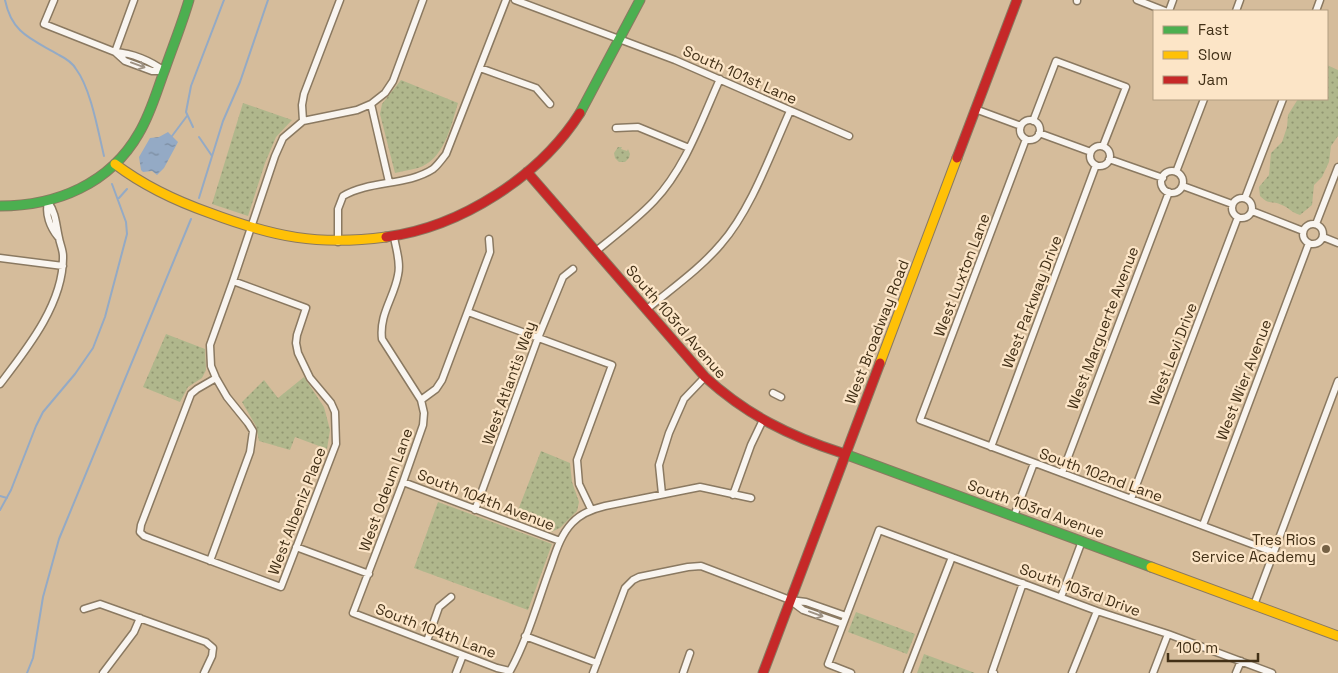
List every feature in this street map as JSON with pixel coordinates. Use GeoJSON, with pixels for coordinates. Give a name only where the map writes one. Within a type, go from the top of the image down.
{"type":"FeatureCollection","features":[{"type":"Feature","properties":{"kind":"street"},"geometry":{"type":"LineString","coordinates":[[54,0],[44,24],[115,52],[125,61],[152,71],[164,71]]}},
{"type":"Feature","properties":{"kind":"street"},"geometry":{"type":"LineString","coordinates":[[115,52],[134,0]]}},
{"type":"Feature","properties":{"kind":"street"},"geometry":{"type":"LineString","coordinates":[[0,206],[19,207],[48,202],[88,185],[115,164],[138,135],[149,113],[189,0]]}},
{"type":"Feature","properties":{"kind":"street"},"geometry":{"type":"LineString","coordinates":[[303,122],[302,105],[304,94],[340,0]]}},
{"type":"Feature","properties":{"kind":"street"},"geometry":{"type":"LineString","coordinates":[[216,378],[191,394],[140,532],[144,536],[210,561],[250,452],[252,431],[248,422],[216,378],[211,366],[210,345],[278,149],[284,138],[303,122],[357,110],[371,104],[385,93],[390,86],[423,0]]}},
{"type":"Feature","properties":{"kind":"street"},"geometry":{"type":"LineString","coordinates":[[338,242],[337,218],[343,196],[350,192],[424,174],[435,167],[446,154],[506,0]]}},
{"type":"Feature","properties":{"kind":"street","name":"South 101st Lane"},"geometry":{"type":"LineString","coordinates":[[515,0],[620,38],[720,79],[849,136]]}},
{"type":"Feature","properties":{"kind":"street"},"geometry":{"type":"LineString","coordinates":[[115,164],[136,180],[164,196],[251,228],[288,237],[338,242],[394,237],[436,225],[463,214],[487,201],[527,172],[559,143],[580,115],[640,0]]}},
{"type":"Feature","properties":{"kind":"street","name":"West Broadway Road"},"geometry":{"type":"LineString","coordinates":[[763,673],[1018,0]]}},
{"type":"Feature","properties":{"kind":"street"},"geometry":{"type":"LineString","coordinates":[[1137,0],[1164,10]]}},
{"type":"Feature","properties":{"kind":"street"},"geometry":{"type":"LineString","coordinates":[[1033,121],[1056,61],[1126,87],[1103,146]]}},
{"type":"Feature","properties":{"kind":"street"},"geometry":{"type":"LineString","coordinates":[[480,68],[536,88],[550,104]]}},
{"type":"Feature","properties":{"kind":"street"},"geometry":{"type":"LineString","coordinates":[[596,251],[655,200],[681,165],[720,79]]}},
{"type":"Feature","properties":{"kind":"street"},"geometry":{"type":"LineString","coordinates":[[1176,172],[1204,100]]}},
{"type":"Feature","properties":{"kind":"street"},"geometry":{"type":"LineString","coordinates":[[1246,198],[1283,100]]}},
{"type":"Feature","properties":{"kind":"street"},"geometry":{"type":"LineString","coordinates":[[371,104],[389,182]]}},
{"type":"Feature","properties":{"kind":"street"},"geometry":{"type":"LineString","coordinates":[[976,110],[1021,126]]}},
{"type":"Feature","properties":{"kind":"street"},"geometry":{"type":"LineString","coordinates":[[646,310],[709,257],[722,244],[739,221],[790,111]]}},
{"type":"Feature","properties":{"kind":"street"},"geometry":{"type":"LineString","coordinates":[[1027,120],[1033,121],[1038,124],[1039,133],[1034,139],[1026,139],[1021,134],[1021,126],[1027,120]]}},
{"type":"Feature","properties":{"kind":"street"},"geometry":{"type":"LineString","coordinates":[[616,128],[638,127],[689,148]]}},
{"type":"Feature","properties":{"kind":"street"},"geometry":{"type":"LineString","coordinates":[[1039,133],[1091,152]]}},
{"type":"Feature","properties":{"kind":"street","name":"West Luxton Lane"},"geometry":{"type":"LineString","coordinates":[[920,420],[1026,139]]}},
{"type":"Feature","properties":{"kind":"street"},"geometry":{"type":"LineString","coordinates":[[1097,146],[1103,146],[1110,153],[1109,159],[1105,164],[1096,165],[1090,158],[1091,152],[1097,146]]}},
{"type":"Feature","properties":{"kind":"street"},"geometry":{"type":"LineString","coordinates":[[1109,159],[1163,178]]}},
{"type":"Feature","properties":{"kind":"street","name":"West Parkway Drive"},"geometry":{"type":"LineString","coordinates":[[991,447],[1096,165]]}},
{"type":"Feature","properties":{"kind":"street"},"geometry":{"type":"LineString","coordinates":[[1316,224],[1338,167]]}},
{"type":"Feature","properties":{"kind":"street","name":"South 103rd Avenue"},"geometry":{"type":"LineString","coordinates":[[527,172],[705,378],[731,401],[762,422],[795,436],[1338,636]]}},
{"type":"Feature","properties":{"kind":"street"},"geometry":{"type":"LineString","coordinates":[[1176,172],[1182,178],[1182,186],[1177,192],[1168,192],[1162,186],[1163,178],[1168,173],[1176,172]]}},
{"type":"Feature","properties":{"kind":"street"},"geometry":{"type":"LineString","coordinates":[[1182,186],[1232,204]]}},
{"type":"Feature","properties":{"kind":"street","name":"West Marguerte Avenue"},"geometry":{"type":"LineString","coordinates":[[1062,473],[1168,192]]}},
{"type":"Feature","properties":{"kind":"street"},"geometry":{"type":"LineString","coordinates":[[1246,198],[1252,205],[1252,211],[1245,218],[1238,218],[1232,211],[1232,204],[1236,199],[1246,198]]}},
{"type":"Feature","properties":{"kind":"street"},"geometry":{"type":"LineString","coordinates":[[0,384],[24,352],[43,321],[62,278],[64,253],[58,237],[52,230],[46,210],[48,202]]}},
{"type":"Feature","properties":{"kind":"street"},"geometry":{"type":"LineString","coordinates":[[1252,211],[1303,230]]}},
{"type":"Feature","properties":{"kind":"street","name":"West Levi Drive"},"geometry":{"type":"LineString","coordinates":[[1131,499],[1238,218]]}},
{"type":"Feature","properties":{"kind":"street"},"geometry":{"type":"LineString","coordinates":[[1303,230],[1309,225],[1316,224]]}},
{"type":"Feature","properties":{"kind":"street"},"geometry":{"type":"LineString","coordinates":[[1303,230],[1303,237],[1309,244],[1316,244],[1322,237],[1322,230],[1316,224]]}},
{"type":"Feature","properties":{"kind":"street"},"geometry":{"type":"LineString","coordinates":[[394,237],[399,273],[381,328],[382,339],[421,400],[436,388],[442,380],[490,252],[489,239]]}},
{"type":"Feature","properties":{"kind":"street"},"geometry":{"type":"LineString","coordinates":[[1322,237],[1338,243]]}},
{"type":"Feature","properties":{"kind":"street","name":"West Wier Avenue"},"geometry":{"type":"LineString","coordinates":[[1203,526],[1309,244]]}},
{"type":"Feature","properties":{"kind":"street"},"geometry":{"type":"LineString","coordinates":[[0,258],[63,266]]}},
{"type":"Feature","properties":{"kind":"street","name":"West Atlantis Way"},"geometry":{"type":"LineString","coordinates":[[475,510],[538,338],[563,277],[573,269]]}},
{"type":"Feature","properties":{"kind":"street","name":"West Albeniz Place"},"geometry":{"type":"LineString","coordinates":[[210,561],[281,587],[336,444],[335,412],[310,378],[298,353],[297,335],[306,308],[233,281]]}},
{"type":"Feature","properties":{"kind":"street"},"geometry":{"type":"LineString","coordinates":[[468,312],[612,366],[577,460],[579,484],[591,509]]}},
{"type":"Feature","properties":{"kind":"street"},"geometry":{"type":"LineString","coordinates":[[662,494],[659,466],[664,446],[677,411],[684,399],[705,378]]}},
{"type":"Feature","properties":{"kind":"street"},"geometry":{"type":"LineString","coordinates":[[1254,605],[1338,381]]}},
{"type":"Feature","properties":{"kind":"street"},"geometry":{"type":"LineString","coordinates":[[773,393],[781,397]]}},
{"type":"Feature","properties":{"kind":"street","name":"West Odeum Lane"},"geometry":{"type":"LineString","coordinates":[[353,613],[423,425],[424,413],[421,400]]}},
{"type":"Feature","properties":{"kind":"street","name":"South 102nd Lane"},"geometry":{"type":"LineString","coordinates":[[920,420],[1273,552]]}},
{"type":"Feature","properties":{"kind":"street"},"geometry":{"type":"LineString","coordinates":[[733,495],[751,445],[762,422]]}},
{"type":"Feature","properties":{"kind":"street"},"geometry":{"type":"LineString","coordinates":[[1014,516],[1034,463]]}},
{"type":"Feature","properties":{"kind":"street","name":"South 104th Avenue"},"geometry":{"type":"LineString","coordinates":[[403,482],[560,541]]}},
{"type":"Feature","properties":{"kind":"street"},"geometry":{"type":"LineString","coordinates":[[597,663],[525,636],[560,541],[571,524],[580,515],[591,509],[700,487],[752,498]]}},
{"type":"Feature","properties":{"kind":"street","name":"South 103rd Drive"},"geometry":{"type":"LineString","coordinates":[[846,616],[879,530],[1097,611],[1168,634],[1272,673]]}},
{"type":"Feature","properties":{"kind":"street"},"geometry":{"type":"LineString","coordinates":[[1061,597],[1082,541]]}},
{"type":"Feature","properties":{"kind":"street"},"geometry":{"type":"LineString","coordinates":[[296,548],[368,574]]}},
{"type":"Feature","properties":{"kind":"street"},"geometry":{"type":"LineString","coordinates":[[908,673],[952,557]]}},
{"type":"Feature","properties":{"kind":"street"},"geometry":{"type":"LineString","coordinates":[[593,673],[625,588],[633,580],[688,567],[701,566],[790,600],[806,602],[846,616],[828,664],[851,673]]}},
{"type":"Feature","properties":{"kind":"street"},"geometry":{"type":"LineString","coordinates":[[993,673],[1023,584]]}},
{"type":"Feature","properties":{"kind":"street"},"geometry":{"type":"LineString","coordinates":[[427,641],[439,607],[451,597]]}},
{"type":"Feature","properties":{"kind":"street"},"geometry":{"type":"LineString","coordinates":[[790,600],[803,610],[843,624]]}},
{"type":"Feature","properties":{"kind":"street"},"geometry":{"type":"LineString","coordinates":[[84,609],[100,604],[206,642],[214,648],[204,673]]}},
{"type":"Feature","properties":{"kind":"street"},"geometry":{"type":"LineString","coordinates":[[1072,673],[1097,611]]}},
{"type":"Feature","properties":{"kind":"street","name":"South 104th Lane"},"geometry":{"type":"LineString","coordinates":[[353,613],[510,671],[525,636]]}},
{"type":"Feature","properties":{"kind":"street"},"geometry":{"type":"LineString","coordinates":[[103,673],[134,632],[140,618]]}},
{"type":"Feature","properties":{"kind":"street"},"geometry":{"type":"LineString","coordinates":[[1153,673],[1168,634]]}},
{"type":"Feature","properties":{"kind":"street"},"geometry":{"type":"LineString","coordinates":[[683,673],[690,654]]}},
{"type":"Feature","properties":{"kind":"street"},"geometry":{"type":"LineString","coordinates":[[456,673],[463,655]]}},
{"type":"Feature","properties":{"kind":"street"},"geometry":{"type":"LineString","coordinates":[[1236,673],[1241,661]]}},
{"type":"Feature","properties":{"kind":"green space"},"geometry":{"type":"Polygon","coordinates":[[[1328,65],[1338,70],[1338,136],[1331,146],[1329,162],[1322,177],[1314,185],[1312,205],[1300,215],[1287,207],[1269,202],[1260,196],[1259,187],[1269,175],[1271,153],[1282,142],[1287,127],[1288,115],[1297,100],[1328,100],[1328,65]]]}},
{"type":"Feature","properties":{"kind":"green space"},"geometry":{"type":"Polygon","coordinates":[[[401,80],[458,103],[445,141],[434,158],[418,168],[395,173],[380,114],[382,104],[401,80]]]}},
{"type":"Feature","properties":{"kind":"green space"},"geometry":{"type":"Polygon","coordinates":[[[243,103],[292,120],[276,137],[265,163],[248,216],[212,204],[243,103]]]}},
{"type":"Feature","properties":{"kind":"green space"},"geometry":{"type":"Polygon","coordinates":[[[618,147],[622,147],[621,149],[627,151],[628,149],[630,154],[625,162],[619,162],[615,158],[614,153],[618,147]]]}},
{"type":"Feature","properties":{"kind":"green space"},"geometry":{"type":"Polygon","coordinates":[[[166,334],[205,349],[206,370],[202,378],[188,387],[180,402],[143,387],[166,334]]]}},
{"type":"Feature","properties":{"kind":"green space"},"geometry":{"type":"Polygon","coordinates":[[[304,377],[324,407],[330,430],[327,449],[295,437],[290,450],[259,441],[256,426],[242,402],[264,380],[278,398],[304,377]]]}},
{"type":"Feature","properties":{"kind":"green space"},"geometry":{"type":"Polygon","coordinates":[[[541,451],[570,463],[572,482],[579,502],[577,511],[560,528],[551,532],[515,518],[541,451]]]}},
{"type":"Feature","properties":{"kind":"green space"},"geometry":{"type":"Polygon","coordinates":[[[438,502],[552,544],[528,610],[414,568],[438,502]]]}},
{"type":"Feature","properties":{"kind":"green space"},"geometry":{"type":"Polygon","coordinates":[[[856,612],[915,634],[907,654],[848,632],[856,612]]]}},
{"type":"Feature","properties":{"kind":"green space"},"geometry":{"type":"Polygon","coordinates":[[[924,654],[975,673],[917,673],[924,654]]]}},
{"type":"Feature","properties":{"kind":"water"},"geometry":{"type":"Polygon","coordinates":[[[168,132],[178,142],[164,168],[157,175],[152,171],[143,172],[139,157],[150,138],[159,137],[168,132]]]}},
{"type":"Feature","properties":{"kind":"waterway"},"geometry":{"type":"LineString","coordinates":[[5,0],[13,21],[24,34],[68,60],[76,69],[90,99],[104,156]]}},
{"type":"Feature","properties":{"kind":"waterway"},"geometry":{"type":"LineString","coordinates":[[193,127],[186,112],[191,86],[224,0]]}},
{"type":"Feature","properties":{"kind":"waterway"},"geometry":{"type":"LineString","coordinates":[[199,198],[223,121],[240,82],[268,0]]}},
{"type":"Feature","properties":{"kind":"waterway"},"geometry":{"type":"LineString","coordinates":[[172,136],[187,116]]}},
{"type":"Feature","properties":{"kind":"waterway"},"geometry":{"type":"LineString","coordinates":[[199,137],[212,156]]}},
{"type":"Feature","properties":{"kind":"waterway"},"geometry":{"type":"LineString","coordinates":[[0,510],[11,490],[43,412],[75,374],[93,348],[105,317],[127,234],[126,222],[112,184]]}},
{"type":"Feature","properties":{"kind":"waterway"},"geometry":{"type":"LineString","coordinates":[[119,198],[127,189]]}},
{"type":"Feature","properties":{"kind":"waterway"},"geometry":{"type":"LineString","coordinates":[[27,673],[33,658],[43,597],[59,539],[191,219]]}},
{"type":"Feature","properties":{"kind":"waterway"},"geometry":{"type":"LineString","coordinates":[[0,496],[7,498]]}},
{"type":"Feature","properties":{"kind":"traffic: fast"},"geometry":{"type":"LineString","coordinates":[[0,206],[41,202],[80,189],[97,179],[127,151],[139,133],[150,109],[189,0]]}},
{"type":"Feature","properties":{"kind":"traffic: fast"},"geometry":{"type":"LineString","coordinates":[[580,113],[640,0]]}},
{"type":"Feature","properties":{"kind":"traffic: fast"},"geometry":{"type":"LineString","coordinates":[[842,453],[1151,567]]}},
{"type":"Feature","properties":{"kind":"traffic: slow"},"geometry":{"type":"LineString","coordinates":[[880,363],[957,158]]}},
{"type":"Feature","properties":{"kind":"traffic: slow"},"geometry":{"type":"LineString","coordinates":[[115,164],[137,179],[173,198],[210,213],[276,234],[317,240],[362,240],[386,237]]}},
{"type":"Feature","properties":{"kind":"traffic: slow"},"geometry":{"type":"LineString","coordinates":[[1151,567],[1338,636]]}},
{"type":"Feature","properties":{"kind":"traffic: jam"},"geometry":{"type":"LineString","coordinates":[[957,158],[1017,0]]}},
{"type":"Feature","properties":{"kind":"traffic: jam"},"geometry":{"type":"LineString","coordinates":[[386,237],[442,222],[470,210],[496,195],[543,158],[580,113]]}},
{"type":"Feature","properties":{"kind":"traffic: jam"},"geometry":{"type":"LineString","coordinates":[[527,172],[705,377],[737,403],[769,423],[786,432],[842,453]]}},
{"type":"Feature","properties":{"kind":"traffic: jam"},"geometry":{"type":"LineString","coordinates":[[763,673],[880,363]]}},
{"type":"Feature","properties":{"kind":"place","name":"Tres Rios Service Academy"},"geometry":{"type":"Point","coordinates":[1326,549]}}]}
